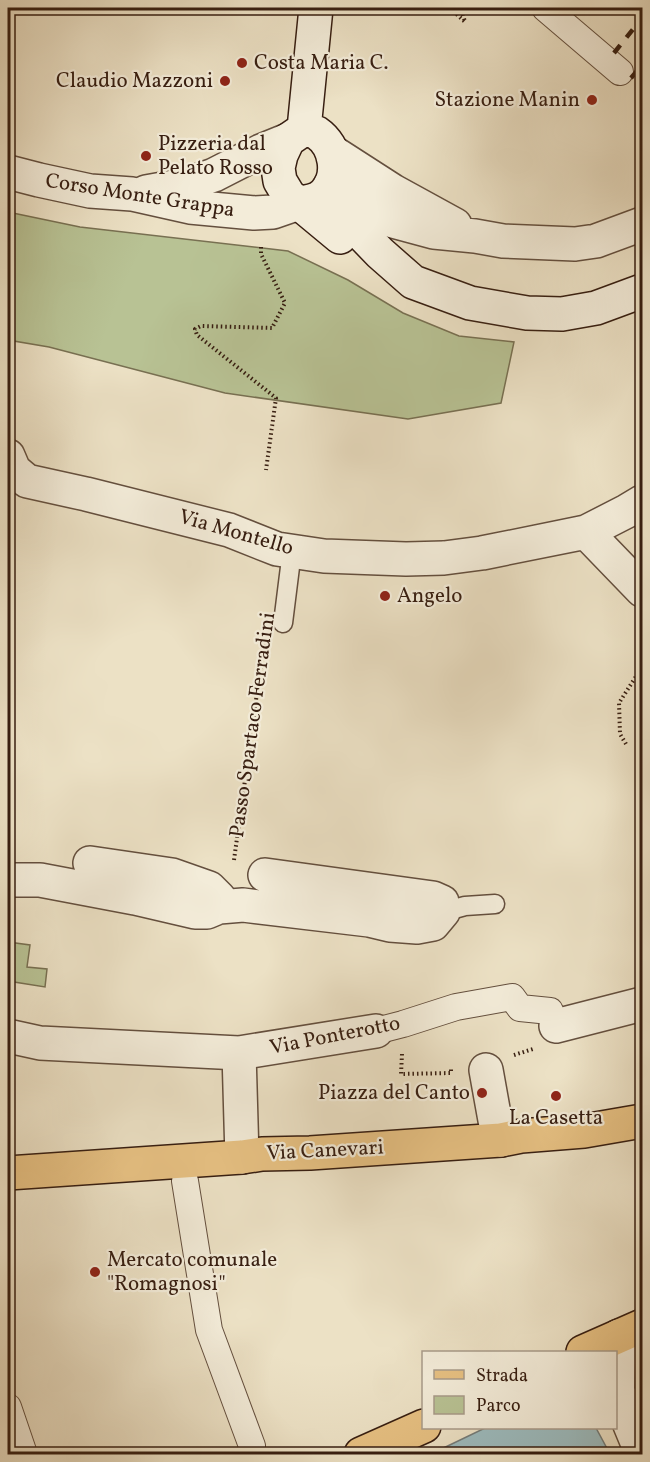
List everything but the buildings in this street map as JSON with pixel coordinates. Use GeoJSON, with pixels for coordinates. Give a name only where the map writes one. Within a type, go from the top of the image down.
{"type":"FeatureCollection","features":[{"type":"Feature","properties":{"kind":"main road","name":"Via Canevari"},"geometry":{"type":"LineString","coordinates":[[8,1173],[262,1154],[310,1153],[501,1140],[521,1136],[584,1131],[642,1121]]}},
{"type":"Feature","properties":{"kind":"main road"},"geometry":{"type":"LineString","coordinates":[[587,1351],[631,1331]]}},
{"type":"Feature","properties":{"kind":"main road"},"geometry":{"type":"LineString","coordinates":[[361,1455],[422,1426]]}},
{"type":"Feature","properties":{"kind":"street"},"geometry":{"type":"LineString","coordinates":[[316,8],[296,135],[281,155],[278,168],[280,181],[289,196],[434,232],[475,236],[503,242],[575,244],[597,241],[642,224]]}},
{"type":"Feature","properties":{"kind":"street"},"geometry":{"type":"LineString","coordinates":[[545,8],[620,72]]}},
{"type":"Feature","properties":{"kind":"street"},"geometry":{"type":"LineString","coordinates":[[132,194],[195,182],[296,135],[316,132],[334,153],[393,191],[475,236]]}},
{"type":"Feature","properties":{"kind":"street"},"geometry":{"type":"LineString","coordinates":[[307,199],[335,170],[334,153]]}},
{"type":"Feature","properties":{"kind":"street","name":"Corso Monte Grappa"},"geometry":{"type":"LineString","coordinates":[[8,172],[90,191],[132,194],[190,207],[254,213],[307,199]]}},
{"type":"Feature","properties":{"kind":"street"},"geometry":{"type":"LineString","coordinates":[[307,199],[358,251],[413,282],[470,303],[527,313],[562,314],[596,308],[642,291]]}},
{"type":"Feature","properties":{"kind":"street","name":"Via Montello"},"geometry":{"type":"LineString","coordinates":[[8,456],[14,470],[27,481],[229,530],[277,549],[324,556],[406,559],[444,558],[482,553],[585,532],[627,512],[642,502]]}},
{"type":"Feature","properties":{"kind":"street"},"geometry":{"type":"LineString","coordinates":[[585,532],[642,590]]}},
{"type":"Feature","properties":{"kind":"street"},"geometry":{"type":"LineString","coordinates":[[90,863],[172,874],[209,888],[219,902]]}},
{"type":"Feature","properties":{"kind":"street"},"geometry":{"type":"LineString","coordinates":[[8,880],[40,880],[195,912],[207,912],[219,902],[417,927],[433,924],[443,912],[442,902],[433,898],[265,876]]}},
{"type":"Feature","properties":{"kind":"street","name":"Via Ponterotto"},"geometry":{"type":"LineString","coordinates":[[8,1036],[40,1043],[239,1053],[376,1032],[456,1007],[512,997],[520,1008],[550,1011],[556,1026],[642,1004]]}},
{"type":"Feature","properties":{"kind":"street"},"geometry":{"type":"LineString","coordinates":[[239,1053],[242,1157]]}},
{"type":"Feature","properties":{"kind":"street"},"geometry":{"type":"LineString","coordinates":[[486,1070],[501,1140]]}},
{"type":"Feature","properties":{"kind":"street"},"geometry":{"type":"LineString","coordinates":[[185,1181],[208,1330],[252,1446]]}},
{"type":"Feature","properties":{"kind":"street"},"geometry":{"type":"LineString","coordinates":[[631,1331],[618,1390],[642,1454]]}},
{"type":"Feature","properties":{"kind":"street"},"geometry":{"type":"LineString","coordinates":[[8,1407],[24,1455]]}},
{"type":"Feature","properties":{"kind":"lane"},"geometry":{"type":"LineString","coordinates":[[284,623],[292,551]]}},
{"type":"Feature","properties":{"kind":"lane"},"geometry":{"type":"LineString","coordinates":[[443,912],[465,906],[495,904]]}},
{"type":"Feature","properties":{"kind":"path"},"geometry":{"type":"LineString","coordinates":[[450,8],[465,22],[460,8]]}},
{"type":"Feature","properties":{"kind":"path"},"geometry":{"type":"LineString","coordinates":[[261,245],[261,254],[285,303],[273,328],[201,326],[195,329],[197,334],[276,398],[266,470]]}},
{"type":"Feature","properties":{"kind":"path","name":"Passo Spartaco Ferradini"},"geometry":{"type":"LineString","coordinates":[[219,902],[231,877],[266,631]]}},
{"type":"Feature","properties":{"kind":"path"},"geometry":{"type":"LineString","coordinates":[[626,744],[620,734],[618,703],[642,667]]}},
{"type":"Feature","properties":{"kind":"green space"},"geometry":{"type":"Polygon","coordinates":[[[8,212],[80,227],[288,251],[348,280],[403,313],[459,336],[514,342],[501,403],[408,419],[225,393],[49,347],[8,340],[8,212]]]}},
{"type":"Feature","properties":{"kind":"green space"},"geometry":{"type":"Polygon","coordinates":[[[8,942],[30,945],[27,967],[47,969],[45,987],[8,981],[8,942]]]}},
{"type":"Feature","properties":{"kind":"water"},"geometry":{"type":"Polygon","coordinates":[[[483,1429],[597,1429],[610,1454],[431,1454],[483,1429]]]}},
{"type":"Feature","properties":{"kind":"railway"},"geometry":{"type":"LineString","coordinates":[[614,53],[642,18]]}},
{"type":"Feature","properties":{"kind":"railway"},"geometry":{"type":"LineString","coordinates":[[631,78],[642,65]]}},
{"type":"Feature","properties":{"kind":"place","name":"Costa Maria C."},"geometry":{"type":"Point","coordinates":[242,63]}},
{"type":"Feature","properties":{"kind":"place","name":"Claudio Mazzoni"},"geometry":{"type":"Point","coordinates":[225,81]}},
{"type":"Feature","properties":{"kind":"place","name":"Stazione Manin"},"geometry":{"type":"Point","coordinates":[592,100]}},
{"type":"Feature","properties":{"kind":"place","name":"Pizzeria dal Pelato Rosso"},"geometry":{"type":"Point","coordinates":[146,156]}},
{"type":"Feature","properties":{"kind":"place","name":"Angelo"},"geometry":{"type":"Point","coordinates":[385,596]}},
{"type":"Feature","properties":{"kind":"place","name":"Piazza del Canto"},"geometry":{"type":"Point","coordinates":[482,1093]}},
{"type":"Feature","properties":{"kind":"place","name":"La Casetta"},"geometry":{"type":"Point","coordinates":[556,1096]}},
{"type":"Feature","properties":{"kind":"place","name":"Mercato comunale \"Romagnosi\""},"geometry":{"type":"Point","coordinates":[95,1272]}}]}
